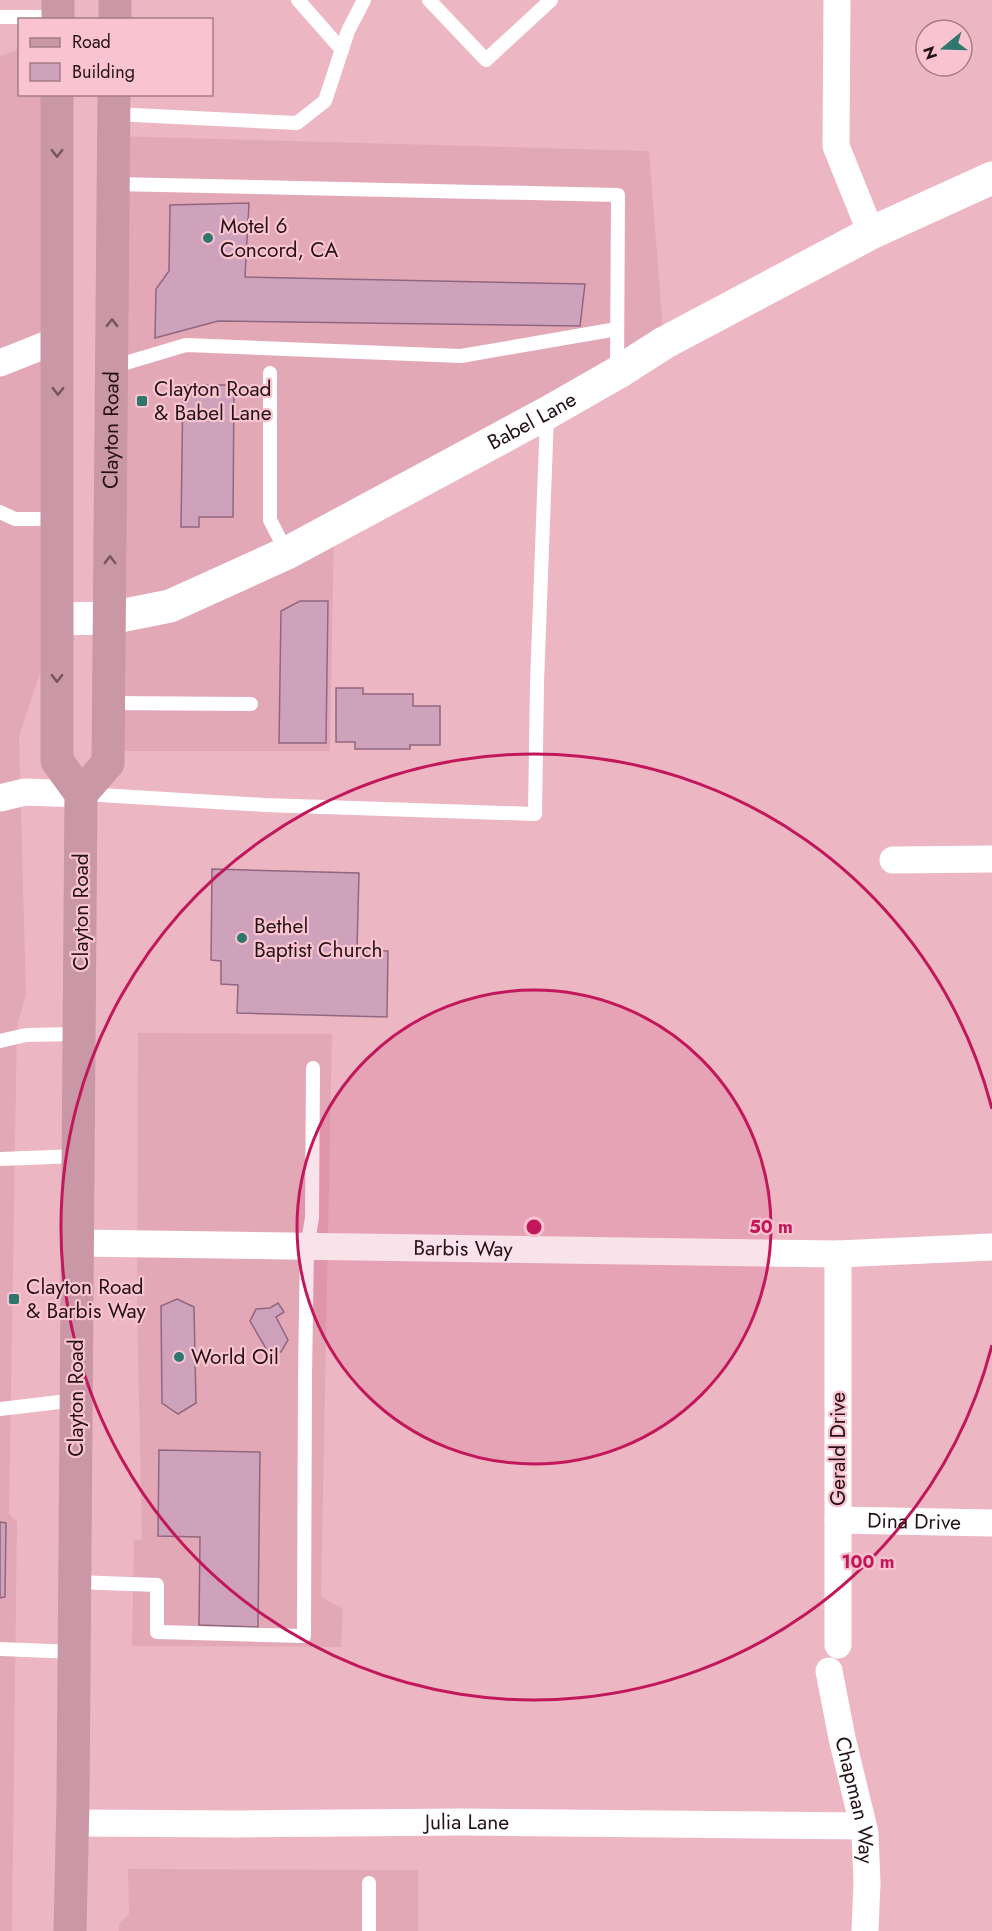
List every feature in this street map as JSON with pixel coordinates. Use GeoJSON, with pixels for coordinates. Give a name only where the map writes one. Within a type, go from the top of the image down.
{"type":"FeatureCollection","features":[{"type":"Feature","properties":{"kind":"main road"},"geometry":{"type":"LineString","coordinates":[[115,0],[115,18]]}},
{"type":"Feature","properties":{"kind":"main road"},"geometry":{"type":"LineString","coordinates":[[57,96],[57,761],[81,794]]}},
{"type":"Feature","properties":{"kind":"main road","name":"Clayton Road"},"geometry":{"type":"LineString","coordinates":[[70,1931],[79,1243],[81,794],[108,763],[114,104]]}},
{"type":"Feature","properties":{"kind":"street"},"geometry":{"type":"LineString","coordinates":[[837,0],[836,146],[871,233]]}},
{"type":"Feature","properties":{"kind":"street","name":"Babel Lane"},"geometry":{"type":"LineString","coordinates":[[58,619],[110,618],[170,606],[287,553],[547,413],[617,374],[664,343],[871,233],[992,178]]}},
{"type":"Feature","properties":{"kind":"street"},"geometry":{"type":"LineString","coordinates":[[0,363],[58,340]]}},
{"type":"Feature","properties":{"kind":"street"},"geometry":{"type":"LineString","coordinates":[[0,798],[25,792],[81,794]]}},
{"type":"Feature","properties":{"kind":"street"},"geometry":{"type":"LineString","coordinates":[[893,860],[992,859]]}},
{"type":"Feature","properties":{"kind":"street","name":"Barbis Way"},"geometry":{"type":"LineString","coordinates":[[79,1243],[838,1254],[992,1247]]}},
{"type":"Feature","properties":{"kind":"street","name":"Gerald Drive"},"geometry":{"type":"LineString","coordinates":[[838,1254],[838,1645]]}},
{"type":"Feature","properties":{"kind":"street","name":"Dina Drive"},"geometry":{"type":"LineString","coordinates":[[838,1520],[992,1523]]}},
{"type":"Feature","properties":{"kind":"street","name":"Chapman Way"},"geometry":{"type":"LineString","coordinates":[[829,1671],[863,1826],[867,1883],[865,1931]]}},
{"type":"Feature","properties":{"kind":"street","name":"Julia Lane"},"geometry":{"type":"LineString","coordinates":[[73,1823],[462,1822],[863,1826]]}},
{"type":"Feature","properties":{"kind":"lane"},"geometry":{"type":"LineString","coordinates":[[298,0],[342,50]]}},
{"type":"Feature","properties":{"kind":"lane"},"geometry":{"type":"LineString","coordinates":[[114,104],[297,123],[325,101],[348,31],[364,0]]}},
{"type":"Feature","properties":{"kind":"lane"},"geometry":{"type":"LineString","coordinates":[[429,0],[486,60],[551,0]]}},
{"type":"Feature","properties":{"kind":"lane"},"geometry":{"type":"LineString","coordinates":[[0,17],[58,12]]}},
{"type":"Feature","properties":{"kind":"lane"},"geometry":{"type":"LineString","coordinates":[[114,184],[618,195],[617,374]]}},
{"type":"Feature","properties":{"kind":"lane"},"geometry":{"type":"LineString","coordinates":[[112,367],[186,345],[460,356],[617,329]]}},
{"type":"Feature","properties":{"kind":"lane"},"geometry":{"type":"LineString","coordinates":[[270,373],[270,520],[287,553]]}},
{"type":"Feature","properties":{"kind":"lane"},"geometry":{"type":"LineString","coordinates":[[81,794],[265,806],[535,814],[537,683],[547,413]]}},
{"type":"Feature","properties":{"kind":"lane"},"geometry":{"type":"LineString","coordinates":[[0,512],[15,519],[58,519]]}},
{"type":"Feature","properties":{"kind":"lane"},"geometry":{"type":"LineString","coordinates":[[109,703],[251,704]]}},
{"type":"Feature","properties":{"kind":"lane"},"geometry":{"type":"LineString","coordinates":[[0,1041],[26,1035],[80,1034]]}},
{"type":"Feature","properties":{"kind":"lane"},"geometry":{"type":"LineString","coordinates":[[75,1582],[157,1585],[157,1632],[304,1636],[308,1247],[312,1218],[313,1068]]}},
{"type":"Feature","properties":{"kind":"lane"},"geometry":{"type":"LineString","coordinates":[[0,1159],[79,1156]]}},
{"type":"Feature","properties":{"kind":"lane"},"geometry":{"type":"LineString","coordinates":[[0,1409],[76,1400]]}},
{"type":"Feature","properties":{"kind":"lane"},"geometry":{"type":"LineString","coordinates":[[0,1649],[75,1652]]}},
{"type":"Feature","properties":{"kind":"lane"},"geometry":{"type":"LineString","coordinates":[[369,1883],[369,1931]]}},
{"type":"Feature","properties":{"kind":"shaded area"},"geometry":{"type":"Polygon","coordinates":[[[18,49],[18,96],[58,96],[58,619],[19,736],[26,994],[17,1026],[9,1514],[17,1522],[12,1931],[0,1931],[0,56],[18,49]]]}},
{"type":"Feature","properties":{"kind":"shaded area"},"geometry":{"type":"Polygon","coordinates":[[[114,136],[649,151],[664,343],[334,527],[330,751],[108,751],[114,136]]]}},
{"type":"Feature","properties":{"kind":"shaded area"},"geometry":{"type":"Polygon","coordinates":[[[138,1033],[332,1034],[321,1597],[343,1609],[341,1647],[132,1646],[134,1540],[142,1540],[137,1307],[138,1033]]]}},
{"type":"Feature","properties":{"kind":"shaded area"},"geometry":{"type":"Polygon","coordinates":[[[128,1869],[418,1870],[418,1931],[119,1931],[119,1923],[129,1914],[128,1869]]]}},
{"type":"Feature","properties":{"kind":"building","name":"Motel 6 Concord, CA"},"geometry":{"type":"Polygon","coordinates":[[[249,203],[245,277],[585,284],[580,326],[218,321],[155,338],[156,289],[169,271],[170,205],[249,203]]]}},
{"type":"Feature","properties":{"kind":"building"},"geometry":{"type":"Polygon","coordinates":[[[183,385],[234,385],[233,517],[199,517],[199,527],[181,527],[183,385]]]}},
{"type":"Feature","properties":{"kind":"building"},"geometry":{"type":"Polygon","coordinates":[[[300,601],[328,601],[326,743],[279,743],[281,611],[300,601]]]}},
{"type":"Feature","properties":{"kind":"building"},"geometry":{"type":"Polygon","coordinates":[[[336,688],[363,688],[363,694],[413,694],[413,706],[440,706],[440,745],[410,745],[410,749],[355,749],[355,742],[336,742],[336,688]]]}},
{"type":"Feature","properties":{"kind":"building"},"geometry":{"type":"Polygon","coordinates":[[[212,869],[359,873],[357,950],[388,951],[387,1017],[237,1013],[238,985],[221,984],[221,961],[211,960],[212,869]]]}},
{"type":"Feature","properties":{"kind":"building"},"geometry":{"type":"Polygon","coordinates":[[[177,1299],[194,1307],[196,1403],[178,1414],[162,1403],[161,1306],[177,1299]]]}},
{"type":"Feature","properties":{"kind":"building"},"geometry":{"type":"Polygon","coordinates":[[[278,1303],[284,1312],[276,1317],[288,1340],[281,1352],[268,1352],[250,1321],[256,1309],[270,1308],[278,1303]]]}},
{"type":"Feature","properties":{"kind":"building"},"geometry":{"type":"Polygon","coordinates":[[[159,1450],[260,1452],[258,1627],[199,1625],[200,1537],[158,1536],[159,1450]]]}},
{"type":"Feature","properties":{"kind":"building"},"geometry":{"type":"Polygon","coordinates":[[[0,1522],[6,1523],[5,1597],[0,1598],[0,1522]]]}},
{"type":"Feature","properties":{"kind":"place","name":"Motel 6 Concord, CA"},"geometry":{"type":"Point","coordinates":[208,238]}},
{"type":"Feature","properties":{"kind":"place","name":"Clayton Road & Babel Lane"},"geometry":{"type":"Point","coordinates":[142,401]}},
{"type":"Feature","properties":{"kind":"place","name":"Bethel Baptist Church"},"geometry":{"type":"Point","coordinates":[242,938]}},
{"type":"Feature","properties":{"kind":"place","name":"Clayton Road & Barbis Way"},"geometry":{"type":"Point","coordinates":[14,1299]}},
{"type":"Feature","properties":{"kind":"place","name":"World Oil"},"geometry":{"type":"Point","coordinates":[179,1357]}}]}
